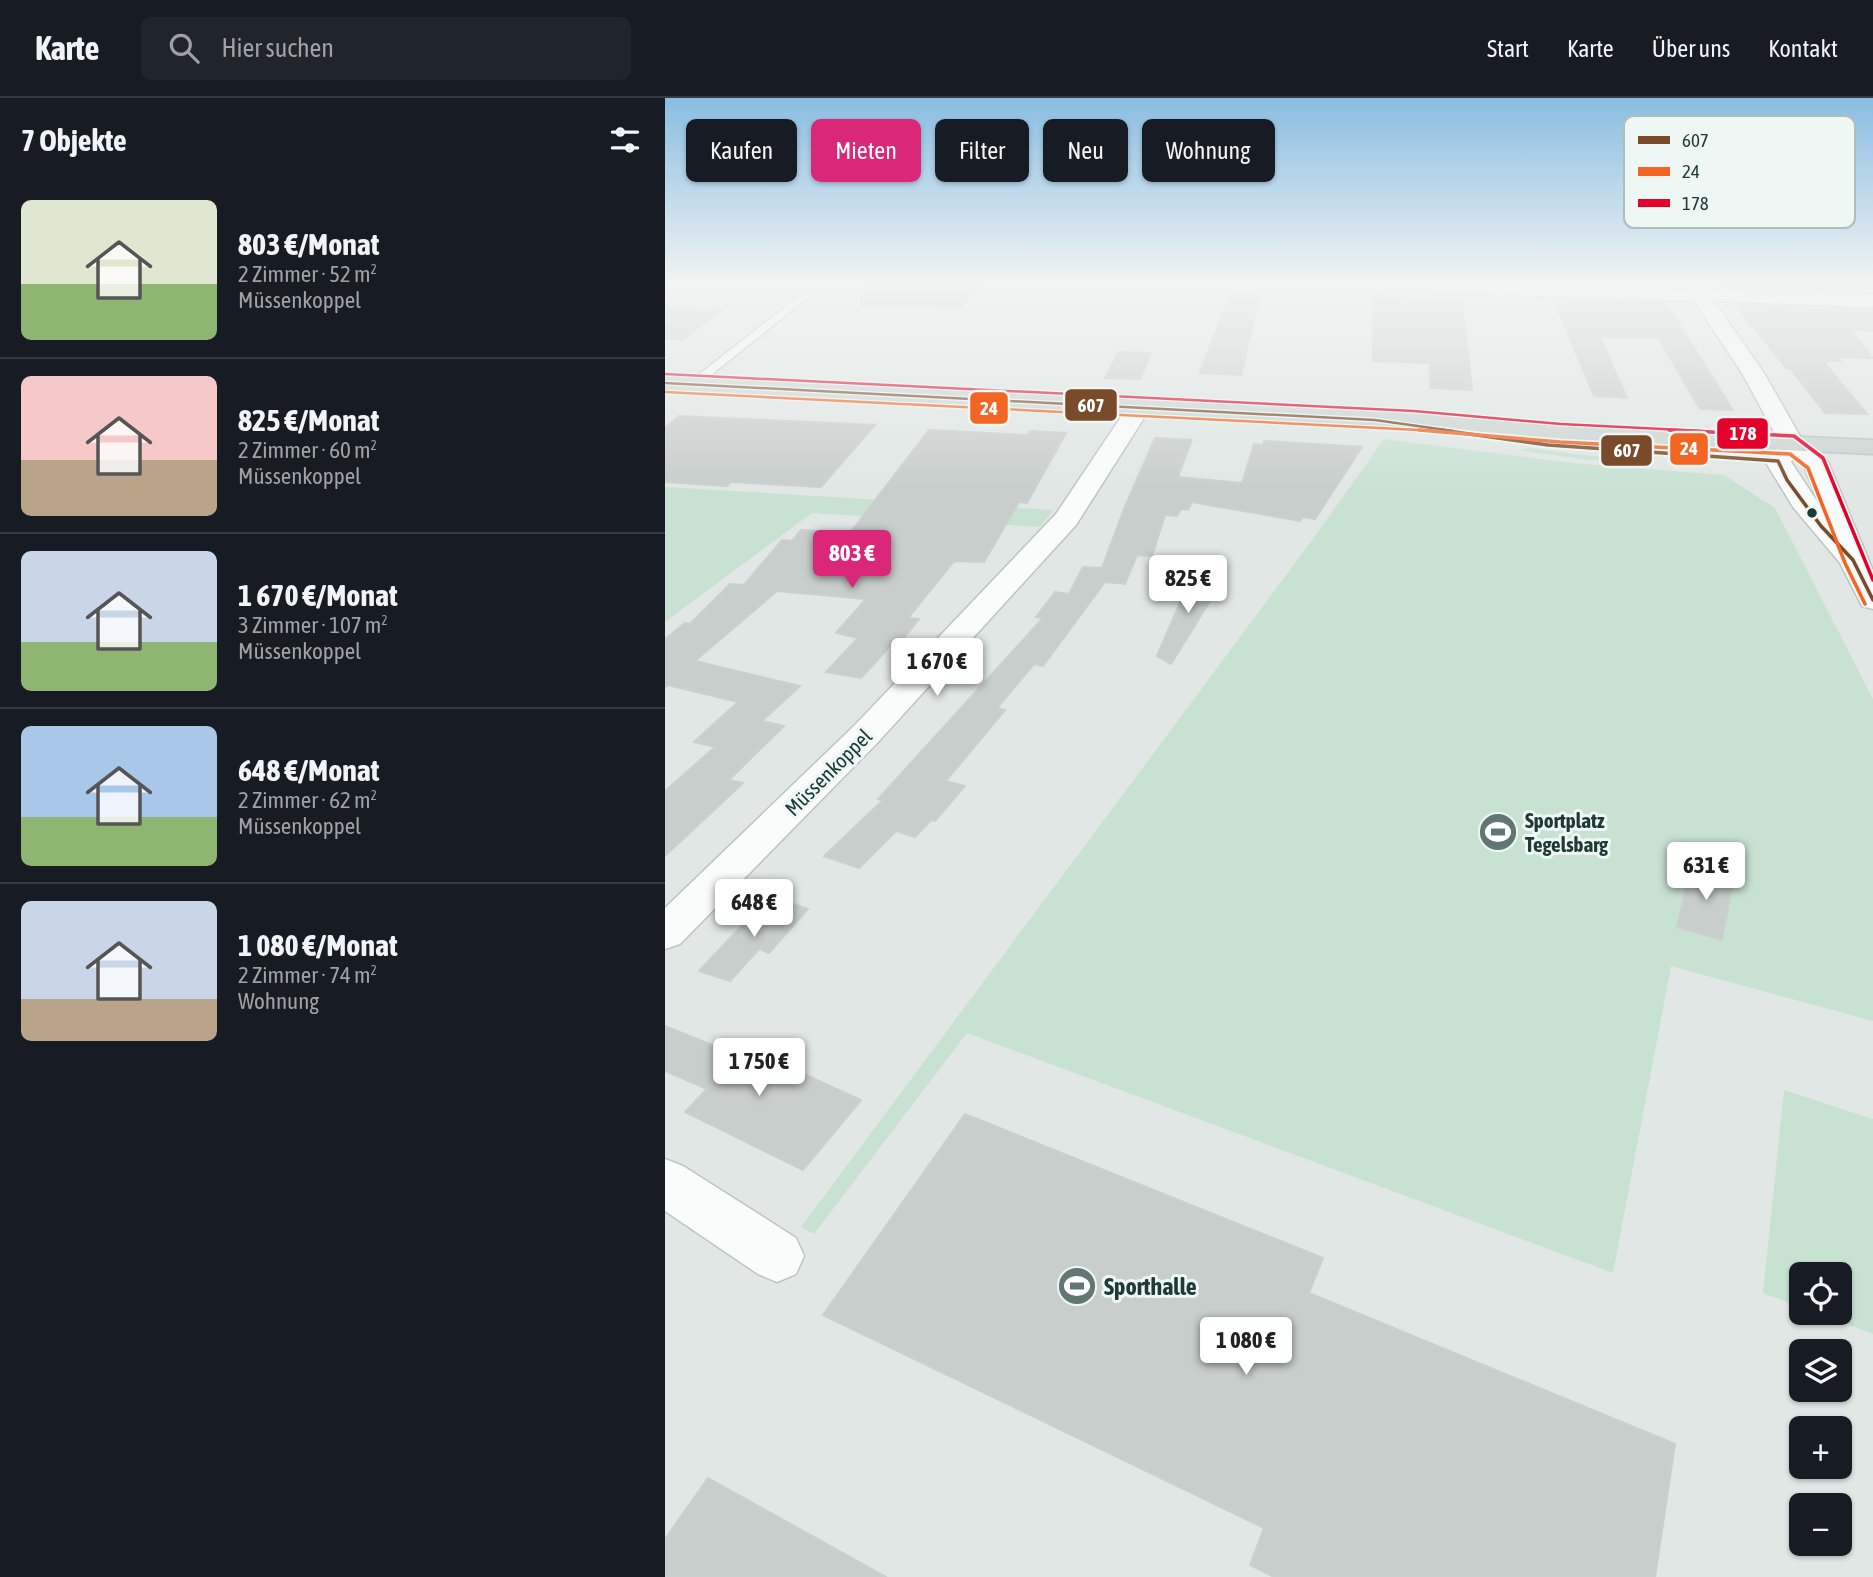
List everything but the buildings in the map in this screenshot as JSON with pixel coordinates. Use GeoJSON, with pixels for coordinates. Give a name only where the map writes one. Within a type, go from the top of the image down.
{"type":"FeatureCollection","features":[{"type":"Feature","properties":{"kind":"main road"},"geometry":{"type":"LineString","coordinates":[[665,383],[1375,420],[1786,453],[1873,447]]}},
{"type":"Feature","properties":{"kind":"main road"},"geometry":{"type":"LineString","coordinates":[[1786,453],[1815,462],[1873,465]]}},
{"type":"Feature","properties":{"kind":"street"},"geometry":{"type":"LineString","coordinates":[[1739,352],[1753,373],[1786,453],[1787,480],[1821,526],[1853,560]]}},
{"type":"Feature","properties":{"kind":"street","name":"Müssenkoppel"},"geometry":{"type":"LineString","coordinates":[[665,933],[867,733],[1066,519],[1139,407]]}},
{"type":"Feature","properties":{"kind":"street"},"geometry":{"type":"LineString","coordinates":[[1815,462],[1853,560],[1873,600]]}},
{"type":"Feature","properties":{"kind":"street"},"geometry":{"type":"LineString","coordinates":[[665,1182],[777,1255]]}},
{"type":"Feature","properties":{"kind":"lane"},"geometry":{"type":"LineString","coordinates":[[692,385],[734,352]]}},
{"type":"Feature","properties":{"kind":"green space","name":"Sportplatz Tegelsbarg"},"geometry":{"type":"Polygon","coordinates":[[[1384,439],[1573,463],[1724,475],[1775,508],[1873,699],[1873,1021],[1671,966],[1613,1273],[967,1033],[814,1234],[801,1227],[1310,543],[1384,439]]]}},
{"type":"Feature","properties":{"kind":"green space"},"geometry":{"type":"Polygon","coordinates":[[[1528,448],[1650,463],[1589,460],[1521,451],[1528,448]]]}},
{"type":"Feature","properties":{"kind":"green space"},"geometry":{"type":"Polygon","coordinates":[[[665,487],[1053,510],[1040,527],[812,513],[665,622],[665,487]]]}},
{"type":"Feature","properties":{"kind":"green space"},"geometry":{"type":"Polygon","coordinates":[[[1784,1090],[1873,1119],[1873,1334],[1849,1325],[1852,1325],[1852,1262],[1789,1262],[1789,1303],[1763,1293],[1784,1090]]]}},
{"type":"Feature","properties":{"kind":"transit line","name":"178"},"geometry":{"type":"LineString","coordinates":[[665,374],[1414,411],[1561,424],[1794,436],[1823,458],[1873,580]]}},
{"type":"Feature","properties":{"kind":"transit line","name":"607"},"geometry":{"type":"LineString","coordinates":[[665,383],[1375,420],[1548,445],[1778,461],[1787,480],[1821,526],[1853,560],[1873,600]]}},
{"type":"Feature","properties":{"kind":"transit line","name":"24"},"geometry":{"type":"LineString","coordinates":[[665,392],[1413,429],[1560,442],[1790,454],[1808,468],[1845,563],[1865,604]]}},
{"type":"Feature","properties":{"kind":"place","name":"Sportplatz Tegelsbarg"},"geometry":{"type":"Point","coordinates":[1498,832]}},
{"type":"Feature","properties":{"kind":"place","name":"Sporthalle"},"geometry":{"type":"Point","coordinates":[1077,1286]}}]}
